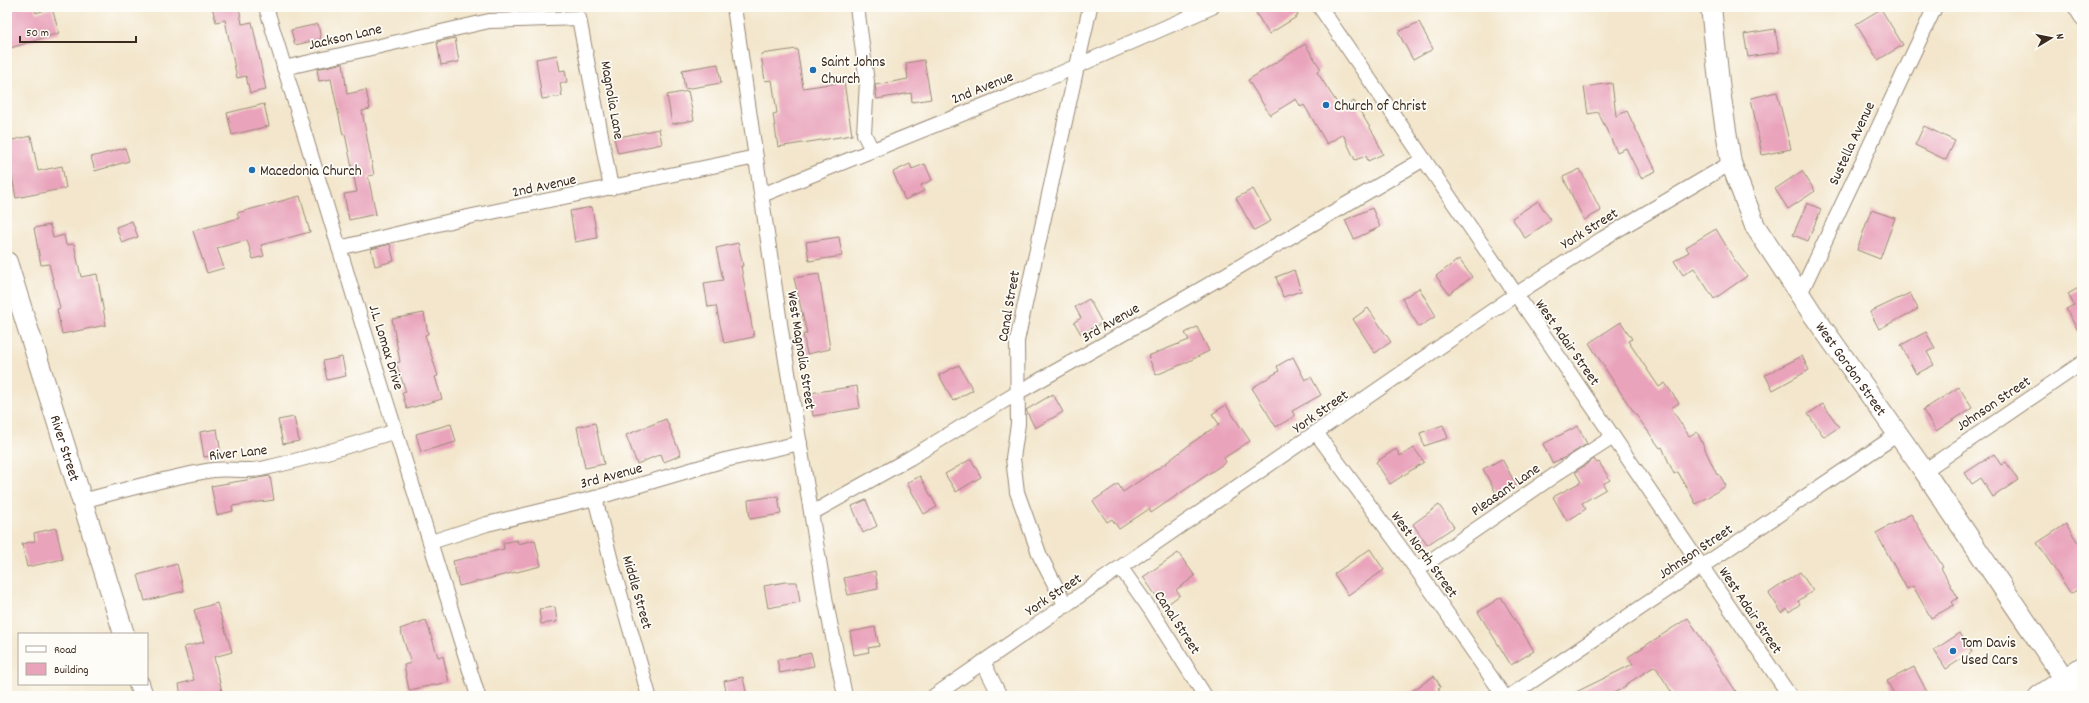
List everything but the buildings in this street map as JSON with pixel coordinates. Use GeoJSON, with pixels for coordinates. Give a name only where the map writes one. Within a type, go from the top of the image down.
{"type":"FeatureCollection","features":[{"type":"Feature","properties":{"kind":"street","name":"J.L. Lomax Drive"},"geometry":{"type":"LineString","coordinates":[[266,7],[478,696]]}},
{"type":"Feature","properties":{"kind":"street","name":"West Magnolia Street"},"geometry":{"type":"LineString","coordinates":[[734,7],[800,443],[826,604],[845,696]]}},
{"type":"Feature","properties":{"kind":"street"},"geometry":{"type":"LineString","coordinates":[[858,7],[867,82],[864,134],[872,150]]}},
{"type":"Feature","properties":{"kind":"street","name":"Canal Street"},"geometry":{"type":"LineString","coordinates":[[1066,606],[1040,556],[1017,492],[1013,458],[1018,424],[1017,341],[1090,7]]}},
{"type":"Feature","properties":{"kind":"street","name":"2nd Avenue"},"geometry":{"type":"LineString","coordinates":[[762,195],[1078,66],[1212,7]]}},
{"type":"Feature","properties":{"kind":"street","name":"West Adair Street"},"geometry":{"type":"LineString","coordinates":[[1320,7],[1515,295],[1614,437],[1790,696]]}},
{"type":"Feature","properties":{"kind":"street","name":"West Gordon Street"},"geometry":{"type":"LineString","coordinates":[[1711,7],[1720,91],[1731,163],[1755,226],[1800,294],[1924,471],[2076,696]]}},
{"type":"Feature","properties":{"kind":"street","name":"Sustella Avenue"},"geometry":{"type":"LineString","coordinates":[[1800,294],[1935,7]]}},
{"type":"Feature","properties":{"kind":"street"},"geometry":{"type":"LineString","coordinates":[[2075,7],[2082,18]]}},
{"type":"Feature","properties":{"kind":"street","name":"Jackson Lane"},"geometry":{"type":"LineString","coordinates":[[284,68],[489,21],[579,18]]}},
{"type":"Feature","properties":{"kind":"street","name":"Magnolia Lane"},"geometry":{"type":"LineString","coordinates":[[579,18],[583,29],[611,188]]}},
{"type":"Feature","properties":{"kind":"street","name":"2nd Avenue"},"geometry":{"type":"LineString","coordinates":[[339,248],[463,218],[756,157]]}},
{"type":"Feature","properties":{"kind":"street","name":"3rd Avenue"},"geometry":{"type":"LineString","coordinates":[[812,513],[910,458],[1018,393],[1184,299],[1424,159]]}},
{"type":"Feature","properties":{"kind":"street","name":"York Street"},"geometry":{"type":"LineString","coordinates":[[934,696],[1317,434],[1515,295],[1602,239],[1731,163]]}},
{"type":"Feature","properties":{"kind":"street","name":"River Street"},"geometry":{"type":"LineString","coordinates":[[7,262],[124,633]]}},
{"type":"Feature","properties":{"kind":"street","name":"Johnson Street"},"geometry":{"type":"LineString","coordinates":[[1924,471],[2082,363]]}},
{"type":"Feature","properties":{"kind":"street","name":"River Lane"},"geometry":{"type":"LineString","coordinates":[[82,501],[186,475],[215,470],[243,471],[260,469],[352,445],[396,430]]}},
{"type":"Feature","properties":{"kind":"street","name":"West North Street"},"geometry":{"type":"LineString","coordinates":[[1317,434],[1417,570],[1504,696]]}},
{"type":"Feature","properties":{"kind":"street","name":"Johnson Street"},"geometry":{"type":"LineString","coordinates":[[1510,696],[1898,434]]}},
{"type":"Feature","properties":{"kind":"street","name":"Pleasant Lane"},"geometry":{"type":"LineString","coordinates":[[1417,570],[1565,468],[1614,437]]}},
{"type":"Feature","properties":{"kind":"street","name":"3rd Avenue"},"geometry":{"type":"LineString","coordinates":[[431,542],[487,524],[595,498],[725,460],[800,443]]}},
{"type":"Feature","properties":{"kind":"street","name":"Middle Street"},"geometry":{"type":"LineString","coordinates":[[595,498],[612,565],[649,696]]}},
{"type":"Feature","properties":{"kind":"street","name":"Canal Street"},"geometry":{"type":"LineString","coordinates":[[1121,568],[1150,609],[1205,696]]}},
{"type":"Feature","properties":{"kind":"street"},"geometry":{"type":"LineString","coordinates":[[983,662],[1000,696]]}},
{"type":"Feature","properties":{"kind":"street"},"geometry":{"type":"LineString","coordinates":[[2039,696],[2082,667]]}},
{"type":"Feature","properties":{"kind":"street"},"geometry":{"type":"LineString","coordinates":[[139,685],[143,696]]}},
{"type":"Feature","properties":{"kind":"place","name":"Saint Johns Church"},"geometry":{"type":"Point","coordinates":[813,70]}},
{"type":"Feature","properties":{"kind":"place","name":"Church of Christ"},"geometry":{"type":"Point","coordinates":[1326,105]}},
{"type":"Feature","properties":{"kind":"place","name":"Macedonia Church"},"geometry":{"type":"Point","coordinates":[252,170]}},
{"type":"Feature","properties":{"kind":"place","name":"Tom Davis Used Cars"},"geometry":{"type":"Point","coordinates":[1953,651]}}]}
